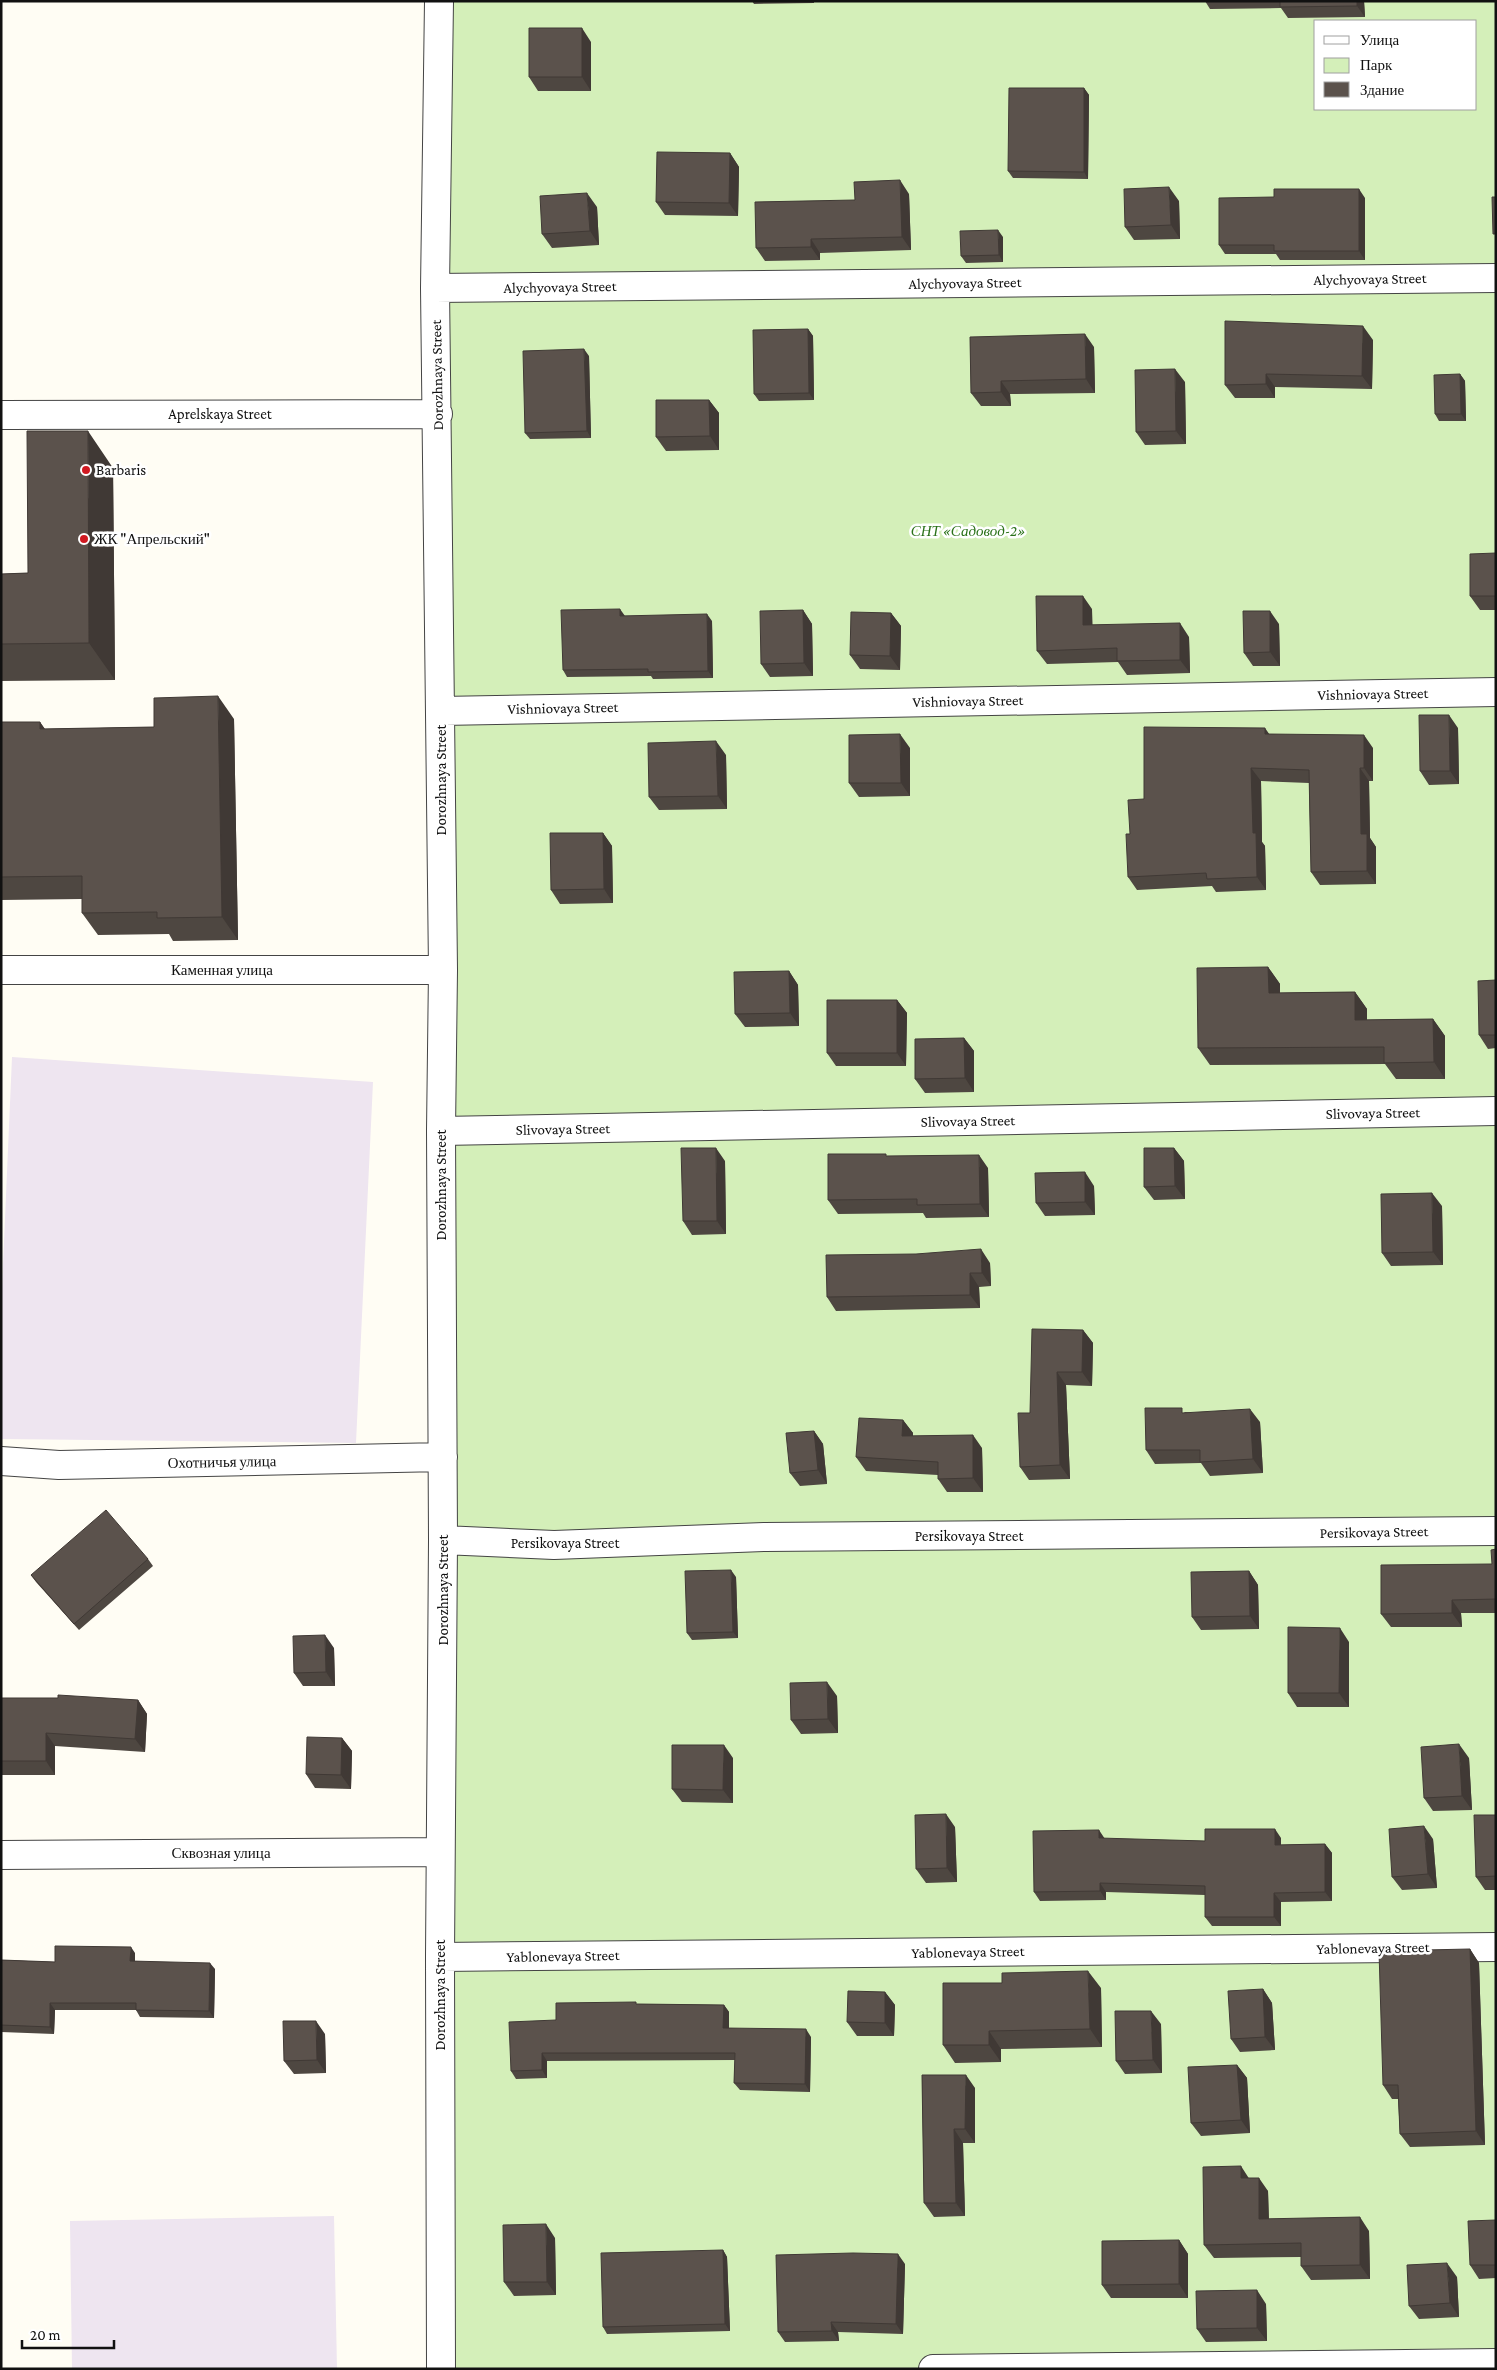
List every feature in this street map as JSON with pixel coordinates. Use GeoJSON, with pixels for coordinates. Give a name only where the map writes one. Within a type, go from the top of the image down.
{"type":"FeatureCollection","features":[{"type":"Feature","properties":{"kind":"street","name":"Dorozhnaya Street"},"geometry":{"type":"LineString","coordinates":[[439,1],[435,288],[438,414],[442,970],[443,1540],[440,1852],[440,2369]]}},
{"type":"Feature","properties":{"kind":"street","name":"Alychyovaya Street"},"geometry":{"type":"LineString","coordinates":[[435,288],[1496,278]]}},
{"type":"Feature","properties":{"kind":"street","name":"Aprelskaya Street"},"geometry":{"type":"LineString","coordinates":[[1,415],[438,414]]}},
{"type":"Feature","properties":{"kind":"street","name":"Vishniovaya Street"},"geometry":{"type":"LineString","coordinates":[[441,711],[1496,692]]}},
{"type":"Feature","properties":{"kind":"street","name":"Каменная улица"},"geometry":{"type":"LineString","coordinates":[[1,970],[442,970]]}},
{"type":"Feature","properties":{"kind":"street","name":"Slivovaya Street"},"geometry":{"type":"LineString","coordinates":[[441,1132],[1496,1111]]}},
{"type":"Feature","properties":{"kind":"street","name":"Охотничья улица"},"geometry":{"type":"LineString","coordinates":[[1,1461],[59,1465],[443,1457]]}},
{"type":"Feature","properties":{"kind":"street","name":"Persikovaya Street"},"geometry":{"type":"LineString","coordinates":[[443,1540],[554,1545],[764,1537],[1496,1531]]}},
{"type":"Feature","properties":{"kind":"street","name":"Сквозная улица"},"geometry":{"type":"LineString","coordinates":[[1,1855],[440,1852]]}},
{"type":"Feature","properties":{"kind":"street","name":"Yablonevaya Street"},"geometry":{"type":"LineString","coordinates":[[440,1957],[1496,1947]]}},
{"type":"Feature","properties":{"kind":"street"},"geometry":{"type":"LineString","coordinates":[[933,2369],[1496,2363]]}},
{"type":"Feature","properties":{"kind":"shaded area"},"geometry":{"type":"Polygon","coordinates":[[[12,1057],[373,1082],[356,1443],[1,1439],[1,1311],[12,1057]]]}},
{"type":"Feature","properties":{"kind":"shaded area"},"geometry":{"type":"Polygon","coordinates":[[[334,2216],[337,2369],[72,2369],[70,2221],[334,2216]]]}},
{"type":"Feature","properties":{"kind":"green space","name":"СНТ «Садовод-2»"},"geometry":{"type":"Polygon","coordinates":[[[439,1],[1496,1],[1496,2369],[441,2369],[439,1]]]}},
{"type":"Feature","properties":{"kind":"building"},"geometry":{"type":"Polygon","coordinates":[[[1280,1],[1357,1],[1357,6],[1280,7],[1280,1]]]}},
{"type":"Feature","properties":{"kind":"building"},"geometry":{"type":"Polygon","coordinates":[[[529,28],[582,28],[582,77],[529,77],[529,28]]]}},
{"type":"Feature","properties":{"kind":"building"},"geometry":{"type":"Polygon","coordinates":[[[1009,88],[1084,88],[1084,172],[1008,171],[1009,88]]]}},
{"type":"Feature","properties":{"kind":"building"},"geometry":{"type":"Polygon","coordinates":[[[657,152],[730,153],[729,203],[656,202],[657,152]]]}},
{"type":"Feature","properties":{"kind":"building"},"geometry":{"type":"Polygon","coordinates":[[[900,180],[902,237],[811,239],[811,247],[756,248],[755,202],[855,200],[854,182],[900,180]]]}},
{"type":"Feature","properties":{"kind":"building"},"geometry":{"type":"Polygon","coordinates":[[[1169,187],[1171,225],[1125,227],[1124,189],[1169,187]]]}},
{"type":"Feature","properties":{"kind":"building"},"geometry":{"type":"Polygon","coordinates":[[[1274,189],[1359,189],[1359,251],[1274,251],[1274,245],[1219,245],[1219,198],[1274,197],[1274,189]]]}},
{"type":"Feature","properties":{"kind":"building"},"geometry":{"type":"Polygon","coordinates":[[[587,193],[590,231],[542,234],[540,196],[587,193]]]}},
{"type":"Feature","properties":{"kind":"building"},"geometry":{"type":"Polygon","coordinates":[[[1492,197],[1496,197],[1496,234],[1493,234],[1492,197]]]}},
{"type":"Feature","properties":{"kind":"building"},"geometry":{"type":"Polygon","coordinates":[[[998,230],[999,255],[961,256],[960,231],[998,230]]]}},
{"type":"Feature","properties":{"kind":"building"},"geometry":{"type":"Polygon","coordinates":[[[1225,321],[1363,326],[1362,376],[1266,374],[1266,384],[1225,385],[1225,321]]]}},
{"type":"Feature","properties":{"kind":"building"},"geometry":{"type":"Polygon","coordinates":[[[808,329],[809,393],[754,394],[753,330],[808,329]]]}},
{"type":"Feature","properties":{"kind":"building"},"geometry":{"type":"Polygon","coordinates":[[[1085,334],[1086,379],[1001,381],[1001,392],[971,393],[970,337],[1085,334]]]}},
{"type":"Feature","properties":{"kind":"building"},"geometry":{"type":"Polygon","coordinates":[[[584,349],[587,431],[525,433],[523,351],[584,349]]]}},
{"type":"Feature","properties":{"kind":"building"},"geometry":{"type":"Polygon","coordinates":[[[1175,369],[1176,431],[1136,432],[1135,370],[1175,369]]]}},
{"type":"Feature","properties":{"kind":"building"},"geometry":{"type":"Polygon","coordinates":[[[1460,374],[1461,414],[1435,414],[1434,375],[1460,374]]]}},
{"type":"Feature","properties":{"kind":"building"},"geometry":{"type":"Polygon","coordinates":[[[656,400],[709,400],[710,436],[656,437],[656,400]]]}},
{"type":"Feature","properties":{"kind":"building"},"geometry":{"type":"Polygon","coordinates":[[[27,431],[88,431],[89,643],[1,644],[1,574],[28,573],[27,431]]]}},
{"type":"Feature","properties":{"kind":"building"},"geometry":{"type":"Polygon","coordinates":[[[1496,553],[1496,596],[1470,596],[1470,554],[1496,553]]]}},
{"type":"Feature","properties":{"kind":"building"},"geometry":{"type":"Polygon","coordinates":[[[1036,596],[1083,596],[1083,625],[1180,623],[1180,660],[1117,661],[1117,648],[1037,651],[1036,596]]]}},
{"type":"Feature","properties":{"kind":"building"},"geometry":{"type":"Polygon","coordinates":[[[620,609],[620,616],[707,614],[708,671],[648,672],[648,669],[563,670],[561,610],[620,609]]]}},
{"type":"Feature","properties":{"kind":"building"},"geometry":{"type":"Polygon","coordinates":[[[803,610],[804,663],[761,664],[760,611],[803,610]]]}},
{"type":"Feature","properties":{"kind":"building"},"geometry":{"type":"Polygon","coordinates":[[[1243,611],[1270,611],[1270,652],[1244,653],[1243,611]]]}},
{"type":"Feature","properties":{"kind":"building"},"geometry":{"type":"Polygon","coordinates":[[[851,612],[891,613],[890,656],[850,655],[851,612]]]}},
{"type":"Feature","properties":{"kind":"building"},"geometry":{"type":"Polygon","coordinates":[[[218,696],[222,917],[157,918],[157,912],[82,913],[82,876],[1,877],[1,722],[40,722],[40,729],[154,727],[154,698],[218,696]]]}},
{"type":"Feature","properties":{"kind":"building"},"geometry":{"type":"Polygon","coordinates":[[[1419,715],[1449,715],[1450,771],[1420,771],[1419,715]]]}},
{"type":"Feature","properties":{"kind":"building"},"geometry":{"type":"Polygon","coordinates":[[[1144,727],[1265,728],[1265,734],[1364,735],[1364,768],[1360,768],[1361,834],[1367,834],[1367,871],[1311,872],[1309,770],[1251,768],[1253,833],[1256,833],[1257,877],[1207,879],[1206,873],[1128,877],[1126,834],[1130,834],[1128,800],[1144,799],[1144,727]]]}},
{"type":"Feature","properties":{"kind":"building"},"geometry":{"type":"Polygon","coordinates":[[[900,734],[901,783],[849,783],[849,735],[900,734]]]}},
{"type":"Feature","properties":{"kind":"building"},"geometry":{"type":"Polygon","coordinates":[[[716,741],[718,796],[649,797],[648,743],[716,741]]]}},
{"type":"Feature","properties":{"kind":"building"},"geometry":{"type":"Polygon","coordinates":[[[550,833],[603,833],[604,889],[551,890],[550,833]]]}},
{"type":"Feature","properties":{"kind":"building"},"geometry":{"type":"Polygon","coordinates":[[[1268,967],[1269,993],[1355,992],[1355,1020],[1433,1019],[1434,1062],[1384,1063],[1384,1047],[1198,1048],[1197,968],[1268,967]]]}},
{"type":"Feature","properties":{"kind":"building"},"geometry":{"type":"Polygon","coordinates":[[[789,971],[790,1013],[735,1014],[734,972],[789,971]]]}},
{"type":"Feature","properties":{"kind":"building"},"geometry":{"type":"Polygon","coordinates":[[[1496,980],[1496,1035],[1479,1035],[1478,981],[1496,980]]]}},
{"type":"Feature","properties":{"kind":"building"},"geometry":{"type":"Polygon","coordinates":[[[827,1000],[897,1000],[897,1053],[827,1053],[827,1000]]]}},
{"type":"Feature","properties":{"kind":"building"},"geometry":{"type":"Polygon","coordinates":[[[964,1038],[965,1078],[915,1079],[915,1039],[964,1038]]]}},
{"type":"Feature","properties":{"kind":"building"},"geometry":{"type":"Polygon","coordinates":[[[681,1148],[716,1148],[717,1221],[683,1221],[681,1148]]]}},
{"type":"Feature","properties":{"kind":"building"},"geometry":{"type":"Polygon","coordinates":[[[1144,1148],[1174,1148],[1175,1186],[1144,1187],[1144,1148]]]}},
{"type":"Feature","properties":{"kind":"building"},"geometry":{"type":"Polygon","coordinates":[[[828,1154],[886,1154],[886,1156],[979,1155],[980,1204],[917,1205],[917,1199],[828,1200],[828,1154]]]}},
{"type":"Feature","properties":{"kind":"building"},"geometry":{"type":"Polygon","coordinates":[[[1085,1172],[1085,1202],[1036,1203],[1035,1173],[1085,1172]]]}},
{"type":"Feature","properties":{"kind":"building"},"geometry":{"type":"Polygon","coordinates":[[[1432,1193],[1433,1252],[1382,1253],[1381,1194],[1432,1193]]]}},
{"type":"Feature","properties":{"kind":"building"},"geometry":{"type":"Polygon","coordinates":[[[981,1249],[982,1273],[970,1273],[970,1295],[827,1297],[826,1255],[916,1254],[981,1249]]]}},
{"type":"Feature","properties":{"kind":"building"},"geometry":{"type":"Polygon","coordinates":[[[1032,1329],[1083,1330],[1082,1372],[1057,1372],[1060,1465],[1020,1467],[1018,1413],[1030,1413],[1032,1329]]]}},
{"type":"Feature","properties":{"kind":"building"},"geometry":{"type":"Polygon","coordinates":[[[1145,1408],[1182,1408],[1182,1413],[1250,1409],[1253,1459],[1200,1462],[1200,1450],[1146,1450],[1145,1408]]]}},
{"type":"Feature","properties":{"kind":"building"},"geometry":{"type":"Polygon","coordinates":[[[859,1418],[903,1420],[902,1436],[973,1435],[973,1478],[938,1479],[938,1462],[856,1457],[859,1418]]]}},
{"type":"Feature","properties":{"kind":"building"},"geometry":{"type":"Polygon","coordinates":[[[814,1431],[818,1470],[790,1473],[786,1433],[814,1431]]]}},
{"type":"Feature","properties":{"kind":"building"},"geometry":{"type":"Polygon","coordinates":[[[106,1510],[148,1559],[74,1624],[31,1575],[106,1510]]]}},
{"type":"Feature","properties":{"kind":"building"},"geometry":{"type":"Polygon","coordinates":[[[1496,1549],[1496,1599],[1452,1600],[1452,1613],[1381,1614],[1381,1565],[1492,1564],[1491,1550],[1496,1549]]]}},
{"type":"Feature","properties":{"kind":"building"},"geometry":{"type":"Polygon","coordinates":[[[731,1570],[733,1632],[687,1633],[685,1571],[731,1570]]]}},
{"type":"Feature","properties":{"kind":"building"},"geometry":{"type":"Polygon","coordinates":[[[1249,1571],[1250,1616],[1192,1617],[1191,1572],[1249,1571]]]}},
{"type":"Feature","properties":{"kind":"building"},"geometry":{"type":"Polygon","coordinates":[[[1288,1627],[1340,1628],[1339,1693],[1288,1693],[1288,1627]]]}},
{"type":"Feature","properties":{"kind":"building"},"geometry":{"type":"Polygon","coordinates":[[[325,1635],[326,1672],[294,1673],[293,1636],[325,1635]]]}},
{"type":"Feature","properties":{"kind":"building"},"geometry":{"type":"Polygon","coordinates":[[[827,1682],[828,1719],[791,1720],[790,1683],[827,1682]]]}},
{"type":"Feature","properties":{"kind":"building"},"geometry":{"type":"Polygon","coordinates":[[[58,1695],[138,1700],[135,1739],[46,1733],[46,1761],[1,1761],[1,1698],[58,1698],[58,1695]]]}},
{"type":"Feature","properties":{"kind":"building"},"geometry":{"type":"Polygon","coordinates":[[[307,1737],[342,1738],[341,1775],[306,1774],[307,1737]]]}},
{"type":"Feature","properties":{"kind":"building"},"geometry":{"type":"Polygon","coordinates":[[[1459,1744],[1462,1796],[1424,1798],[1421,1747],[1459,1744]]]}},
{"type":"Feature","properties":{"kind":"building"},"geometry":{"type":"Polygon","coordinates":[[[672,1745],[724,1745],[723,1790],[672,1789],[672,1745]]]}},
{"type":"Feature","properties":{"kind":"building"},"geometry":{"type":"Polygon","coordinates":[[[946,1814],[947,1868],[916,1869],[915,1815],[946,1814]]]}},
{"type":"Feature","properties":{"kind":"building"},"geometry":{"type":"Polygon","coordinates":[[[1474,1815],[1496,1815],[1496,1876],[1476,1877],[1474,1815]]]}},
{"type":"Feature","properties":{"kind":"building"},"geometry":{"type":"Polygon","coordinates":[[[1424,1826],[1428,1874],[1392,1877],[1389,1829],[1424,1826]]]}},
{"type":"Feature","properties":{"kind":"building"},"geometry":{"type":"Polygon","coordinates":[[[1205,1829],[1275,1829],[1275,1845],[1325,1844],[1325,1892],[1274,1893],[1274,1917],[1205,1917],[1205,1886],[1100,1883],[1100,1891],[1034,1892],[1033,1831],[1099,1830],[1099,1838],[1205,1841],[1205,1829]]]}},
{"type":"Feature","properties":{"kind":"building"},"geometry":{"type":"Polygon","coordinates":[[[55,1946],[131,1947],[130,1961],[210,1963],[209,2011],[136,2010],[136,2003],[50,2003],[50,2027],[1,2025],[1,1960],[55,1962],[55,1946]]]}},
{"type":"Feature","properties":{"kind":"building"},"geometry":{"type":"Polygon","coordinates":[[[1470,1949],[1476,2131],[1400,2134],[1398,2085],[1383,2085],[1379,1951],[1470,1949]]]}},
{"type":"Feature","properties":{"kind":"building"},"geometry":{"type":"Polygon","coordinates":[[[1088,1971],[1090,2029],[989,2031],[989,2045],[943,2045],[943,1983],[1002,1983],[1002,1973],[1088,1971]]]}},
{"type":"Feature","properties":{"kind":"building"},"geometry":{"type":"Polygon","coordinates":[[[1263,1989],[1265,2037],[1231,2039],[1228,1991],[1263,1989]]]}},
{"type":"Feature","properties":{"kind":"building"},"geometry":{"type":"Polygon","coordinates":[[[848,1991],[885,1992],[885,2023],[847,2022],[848,1991]]]}},
{"type":"Feature","properties":{"kind":"building"},"geometry":{"type":"Polygon","coordinates":[[[636,2002],[636,2004],[724,2005],[723,2028],[806,2029],[805,2084],[734,2083],[735,2053],[542,2053],[542,2070],[511,2071],[509,2022],[556,2020],[556,2003],[636,2002]]]}},
{"type":"Feature","properties":{"kind":"building"},"geometry":{"type":"Polygon","coordinates":[[[1115,2011],[1151,2011],[1153,2060],[1116,2061],[1115,2011]]]}},
{"type":"Feature","properties":{"kind":"building"},"geometry":{"type":"Polygon","coordinates":[[[283,2021],[316,2021],[317,2060],[284,2061],[283,2021]]]}},
{"type":"Feature","properties":{"kind":"building"},"geometry":{"type":"Polygon","coordinates":[[[1237,2065],[1241,2120],[1191,2123],[1188,2067],[1237,2065]]]}},
{"type":"Feature","properties":{"kind":"building"},"geometry":{"type":"Polygon","coordinates":[[[922,2075],[966,2075],[965,2129],[954,2129],[956,2203],[924,2203],[922,2075]]]}},
{"type":"Feature","properties":{"kind":"building"},"geometry":{"type":"Polygon","coordinates":[[[1241,2166],[1241,2178],[1259,2178],[1259,2219],[1360,2217],[1360,2265],[1301,2266],[1301,2243],[1204,2245],[1203,2167],[1241,2166]]]}},
{"type":"Feature","properties":{"kind":"building"},"geometry":{"type":"Polygon","coordinates":[[[1496,2220],[1496,2265],[1470,2265],[1468,2221],[1496,2220]]]}},
{"type":"Feature","properties":{"kind":"building"},"geometry":{"type":"Polygon","coordinates":[[[546,2224],[547,2282],[504,2282],[503,2225],[546,2224]]]}},
{"type":"Feature","properties":{"kind":"building"},"geometry":{"type":"Polygon","coordinates":[[[1179,2240],[1179,2284],[1102,2285],[1102,2241],[1179,2240]]]}},
{"type":"Feature","properties":{"kind":"building"},"geometry":{"type":"Polygon","coordinates":[[[723,2250],[725,2324],[603,2327],[601,2253],[723,2250]]]}},
{"type":"Feature","properties":{"kind":"building"},"geometry":{"type":"Polygon","coordinates":[[[898,2254],[896,2324],[831,2322],[832,2331],[778,2332],[776,2255],[898,2254]]]}},
{"type":"Feature","properties":{"kind":"building"},"geometry":{"type":"Polygon","coordinates":[[[1447,2263],[1450,2303],[1409,2306],[1407,2265],[1447,2263]]]}},
{"type":"Feature","properties":{"kind":"building"},"geometry":{"type":"Polygon","coordinates":[[[1257,2290],[1257,2328],[1197,2329],[1196,2291],[1257,2290]]]}},
{"type":"Feature","properties":{"kind":"place","name":"Barbaris"},"geometry":{"type":"Point","coordinates":[86,470]}},
{"type":"Feature","properties":{"kind":"place","name":"ЖК \"Апрельский\""},"geometry":{"type":"Point","coordinates":[84,539]}}]}
